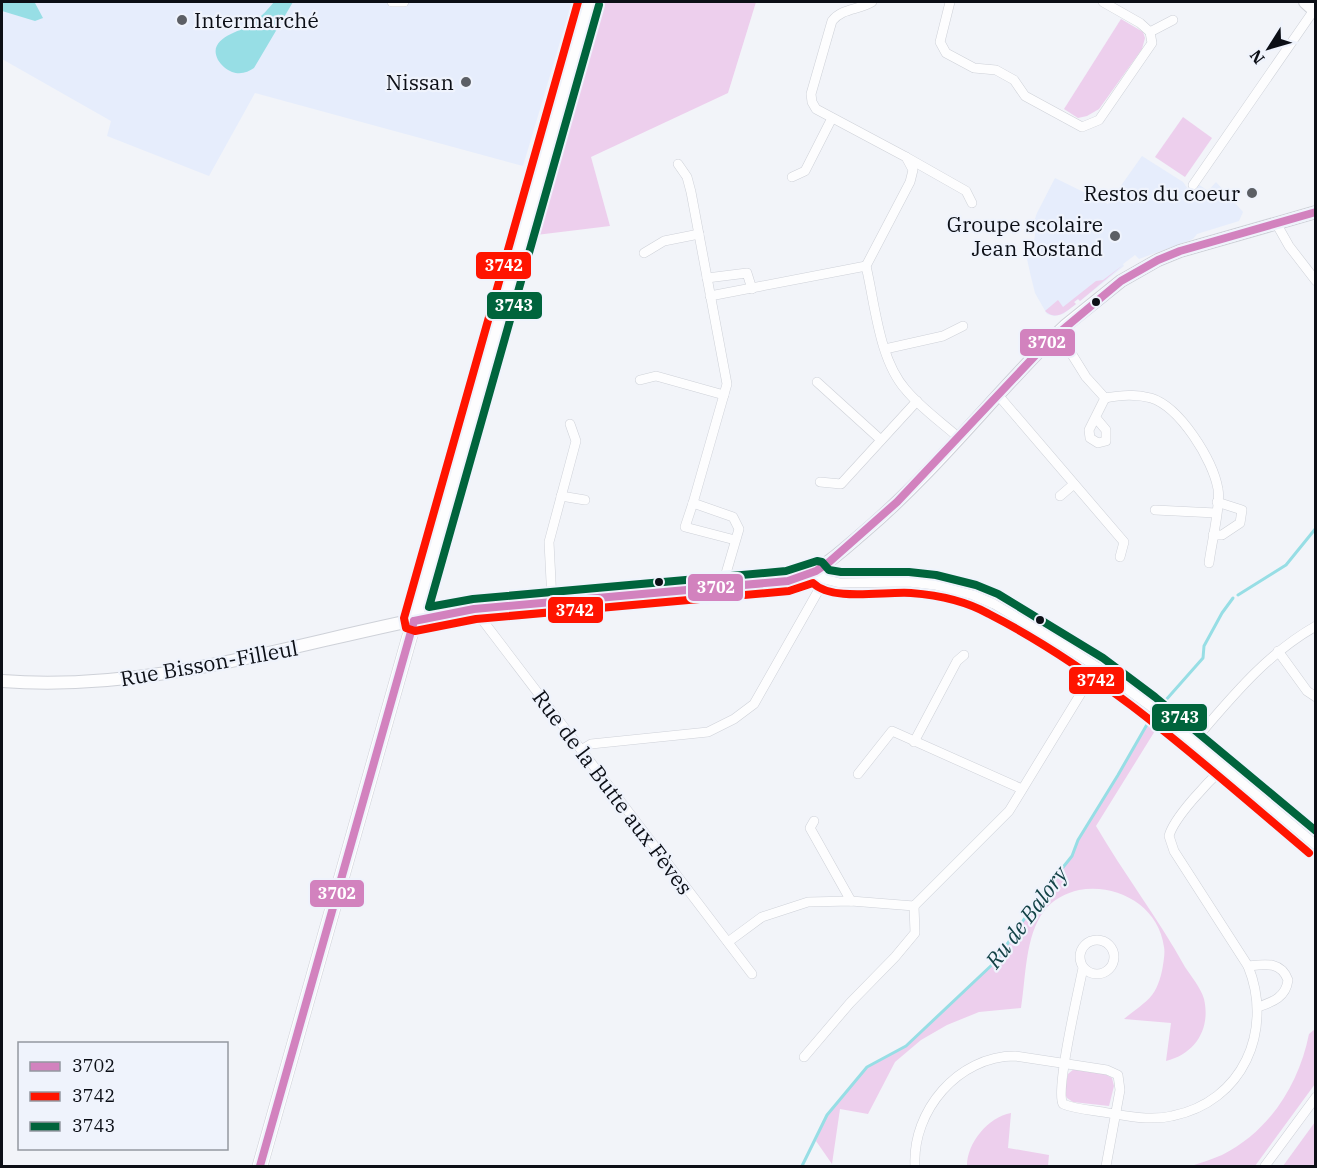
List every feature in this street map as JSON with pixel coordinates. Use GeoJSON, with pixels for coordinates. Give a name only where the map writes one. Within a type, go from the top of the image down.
{"type":"FeatureCollection","features":[{"type":"Feature","properties":{"kind":"main road"},"geometry":{"type":"LineString","coordinates":[[260,1167],[589,2]]}},
{"type":"Feature","properties":{"kind":"street"},"geometry":{"type":"LineString","coordinates":[[392,2],[404,2]]}},
{"type":"Feature","properties":{"kind":"street"},"geometry":{"type":"LineString","coordinates":[[872,2],[843,12],[832,21],[811,94],[812,102],[816,109],[966,191],[972,203]]}},
{"type":"Feature","properties":{"kind":"street"},"geometry":{"type":"LineString","coordinates":[[950,2],[940,42],[946,53],[974,69],[996,70],[1014,81],[1024,96],[1082,127],[1099,120],[1152,43],[1150,32],[1140,23],[1103,2]]}},
{"type":"Feature","properties":{"kind":"street"},"geometry":{"type":"LineString","coordinates":[[1193,185],[1311,8]]}},
{"type":"Feature","properties":{"kind":"street"},"geometry":{"type":"LineString","coordinates":[[1150,32],[1173,20]]}},
{"type":"Feature","properties":{"kind":"street"},"geometry":{"type":"LineString","coordinates":[[792,177],[805,171],[832,118]]}},
{"type":"Feature","properties":{"kind":"street"},"geometry":{"type":"LineString","coordinates":[[906,157],[913,170],[910,182],[866,266],[885,349],[905,389],[958,438]]}},
{"type":"Feature","properties":{"kind":"street"},"geometry":{"type":"LineString","coordinates":[[678,164],[687,177],[727,384],[686,527],[735,540]]}},
{"type":"Feature","properties":{"kind":"street","name":"Rue Bisson-Filleul"},"geometry":{"type":"LineString","coordinates":[[2,681],[40,684],[98,682],[171,673],[474,609],[788,581],[816,571],[828,563],[897,502],[1058,332],[1120,281],[1180,251],[1316,212]]}},
{"type":"Feature","properties":{"kind":"street"},"geometry":{"type":"LineString","coordinates":[[1276,223],[1289,246],[1316,281]]}},
{"type":"Feature","properties":{"kind":"street"},"geometry":{"type":"LineString","coordinates":[[644,253],[664,241],[699,234]]}},
{"type":"Feature","properties":{"kind":"street"},"geometry":{"type":"LineString","coordinates":[[711,296],[866,266]]}},
{"type":"Feature","properties":{"kind":"street"},"geometry":{"type":"LineString","coordinates":[[707,278],[747,273],[752,289]]}},
{"type":"Feature","properties":{"kind":"street"},"geometry":{"type":"LineString","coordinates":[[885,349],[944,336],[963,326]]}},
{"type":"Feature","properties":{"kind":"street"},"geometry":{"type":"LineString","coordinates":[[1058,332],[1086,377],[1105,398]]}},
{"type":"Feature","properties":{"kind":"street"},"geometry":{"type":"LineString","coordinates":[[640,380],[656,376],[724,395]]}},
{"type":"Feature","properties":{"kind":"street"},"geometry":{"type":"LineString","coordinates":[[817,382],[881,440]]}},
{"type":"Feature","properties":{"kind":"street"},"geometry":{"type":"LineString","coordinates":[[1105,398],[1127,394],[1154,399],[1176,416],[1196,438],[1209,460],[1219,491],[1209,563]]}},
{"type":"Feature","properties":{"kind":"street"},"geometry":{"type":"LineString","coordinates":[[998,395],[1124,542],[1120,557]]}},
{"type":"Feature","properties":{"kind":"street"},"geometry":{"type":"LineString","coordinates":[[1096,418],[1105,398]]}},
{"type":"Feature","properties":{"kind":"street"},"geometry":{"type":"LineString","coordinates":[[820,482],[841,484],[917,401]]}},
{"type":"Feature","properties":{"kind":"street"},"geometry":{"type":"LineString","coordinates":[[552,601],[549,542],[576,441],[570,424]]}},
{"type":"Feature","properties":{"kind":"street"},"geometry":{"type":"LineString","coordinates":[[1060,496],[1074,484]]}},
{"type":"Feature","properties":{"kind":"street"},"geometry":{"type":"LineString","coordinates":[[561,496],[585,500]]}},
{"type":"Feature","properties":{"kind":"street"},"geometry":{"type":"LineString","coordinates":[[1213,535],[1222,535],[1240,523],[1242,510],[1217,502]]}},
{"type":"Feature","properties":{"kind":"street"},"geometry":{"type":"LineString","coordinates":[[693,503],[733,518],[739,529],[722,587]]}},
{"type":"Feature","properties":{"kind":"street"},"geometry":{"type":"LineString","coordinates":[[1155,510],[1216,513]]}},
{"type":"Feature","properties":{"kind":"street"},"geometry":{"type":"LineString","coordinates":[[816,571],[824,579],[840,583],[909,582],[935,585],[973,595],[1018,618],[1097,667],[1149,705],[1316,845]]}},
{"type":"Feature","properties":{"kind":"street"},"geometry":{"type":"LineString","coordinates":[[580,750],[591,744],[708,732],[744,712],[754,704],[817,593],[819,583],[816,571]]}},
{"type":"Feature","properties":{"kind":"street","name":"Rue de la Butte aux Fèves"},"geometry":{"type":"LineString","coordinates":[[474,609],[752,974]]}},
{"type":"Feature","properties":{"kind":"street"},"geometry":{"type":"LineString","coordinates":[[1193,742],[1248,679],[1278,651],[1316,626]]}},
{"type":"Feature","properties":{"kind":"street"},"geometry":{"type":"LineString","coordinates":[[1278,651],[1307,691],[1316,697]]}},
{"type":"Feature","properties":{"kind":"street"},"geometry":{"type":"LineString","coordinates":[[914,742],[957,661],[964,655]]}},
{"type":"Feature","properties":{"kind":"street"},"geometry":{"type":"LineString","coordinates":[[804,1058],[850,1003],[915,933],[914,906],[1009,811],[1097,667]]}},
{"type":"Feature","properties":{"kind":"street"},"geometry":{"type":"LineString","coordinates":[[858,774],[892,731],[1022,789]]}},
{"type":"Feature","properties":{"kind":"street"},"geometry":{"type":"LineString","coordinates":[[1083,968],[1060,1096],[1063,1104],[1117,1115],[1155,1118],[1172,1116],[1202,1106],[1225,1089],[1248,1057],[1254,1043],[1258,1007],[1256,988],[1248,966],[1174,851],[1169,836],[1174,823],[1213,777],[1224,768]]}},
{"type":"Feature","properties":{"kind":"street"},"geometry":{"type":"LineString","coordinates":[[814,821],[810,828],[851,901]]}},
{"type":"Feature","properties":{"kind":"street"},"geometry":{"type":"LineString","coordinates":[[728,942],[762,917],[808,902],[851,901],[914,906]]}},
{"type":"Feature","properties":{"kind":"street"},"geometry":{"type":"LineString","coordinates":[[1248,966],[1273,965],[1280,968],[1288,980],[1284,994],[1269,1004],[1258,1007]]}},
{"type":"Feature","properties":{"kind":"street"},"geometry":{"type":"LineString","coordinates":[[915,1167],[915,1145],[919,1129],[933,1102],[960,1075],[1002,1056],[1107,1070],[1118,1075],[1120,1084],[1117,1115],[1106,1167]]}},
{"type":"Feature","properties":{"kind":"street"},"geometry":{"type":"LineString","coordinates":[[1265,1167],[1316,1097]]}},
{"type":"Feature","properties":{"kind":"shaded area"},"geometry":{"type":"Polygon","coordinates":[[[2,2],[572,2],[523,166],[255,93],[209,176],[107,136],[111,121],[2,59],[2,2]]]}},
{"type":"Feature","properties":{"kind":"shaded area"},"geometry":{"type":"Polygon","coordinates":[[[597,2],[756,2],[728,93],[591,157],[610,226],[528,236],[597,2]]]}},
{"type":"Feature","properties":{"kind":"shaded area"},"geometry":{"type":"Polygon","coordinates":[[[1121,19],[1143,32],[1145,38],[1142,49],[1099,109],[1078,118],[1064,109],[1121,19]]]}},
{"type":"Feature","properties":{"kind":"shaded area"},"geometry":{"type":"Polygon","coordinates":[[[1183,117],[1212,138],[1185,177],[1155,157],[1183,117]]]}},
{"type":"Feature","properties":{"kind":"shaded area","name":"Groupe scolaire Jean Rostand"},"geometry":{"type":"Polygon","coordinates":[[[1142,156],[1183,182],[1190,192],[1198,184],[1208,191],[1216,182],[1243,212],[1239,221],[1197,234],[1193,239],[1139,259],[1135,255],[1080,301],[1078,299],[1074,302],[1076,304],[1063,314],[1054,316],[1047,314],[1035,293],[1027,259],[1027,245],[1034,241],[1036,229],[1032,227],[1055,178],[1108,204],[1142,156]]]}},
{"type":"Feature","properties":{"kind":"shaded area"},"geometry":{"type":"Polygon","coordinates":[[[1123,265],[1080,301],[1078,299],[1074,302],[1076,304],[1065,312],[1053,315],[1045,311],[1058,300],[1063,307],[1096,281],[1103,280],[1123,265]]]}},
{"type":"Feature","properties":{"kind":"shaded area"},"geometry":{"type":"Polygon","coordinates":[[[1149,721],[1158,726],[1096,826],[1201,991],[1206,1010],[1205,1020],[1203,1030],[1193,1046],[1176,1058],[1166,1061],[1171,1023],[1124,1019],[1154,992],[1162,972],[1164,947],[1154,920],[1134,900],[1121,894],[1093,889],[1074,891],[1051,903],[1033,932],[1025,970],[1021,1008],[979,1012],[947,1025],[921,1040],[895,1062],[868,1114],[840,1109],[832,1164],[816,1141],[827,1115],[867,1067],[906,1046],[995,962],[1040,896],[1072,856],[1078,840],[1149,721]]]}},
{"type":"Feature","properties":{"kind":"shaded area"},"geometry":{"type":"Polygon","coordinates":[[[1315,1029],[1315,1084],[1255,1166],[1191,1166],[1222,1155],[1239,1145],[1268,1119],[1290,1088],[1298,1071],[1309,1034],[1315,1029]]]}},
{"type":"Feature","properties":{"kind":"shaded area"},"geometry":{"type":"Polygon","coordinates":[[[1074,1069],[1103,1073],[1112,1078],[1114,1086],[1109,1106],[1073,1102],[1067,1098],[1064,1092],[1068,1074],[1074,1069]]]}},
{"type":"Feature","properties":{"kind":"shaded area"},"geometry":{"type":"Polygon","coordinates":[[[1011,1113],[1008,1148],[1049,1155],[1048,1166],[967,1166],[971,1149],[980,1132],[994,1120],[1011,1113]]]}},
{"type":"Feature","properties":{"kind":"shaded area"},"geometry":{"type":"Polygon","coordinates":[[[1315,1122],[1315,1166],[1283,1166],[1315,1122]]]}},
{"type":"Feature","properties":{"kind":"water"},"geometry":{"type":"Polygon","coordinates":[[[2,2],[33,2],[43,18],[35,21],[2,11],[2,2]]]}},
{"type":"Feature","properties":{"kind":"water"},"geometry":{"type":"Polygon","coordinates":[[[274,2],[293,2],[254,68],[238,73],[226,69],[218,60],[217,46],[227,36],[249,26],[274,2]]]}},
{"type":"Feature","properties":{"kind":"waterway","name":"Ru de Balory"},"geometry":{"type":"LineString","coordinates":[[1238,595],[1286,565],[1316,528]]}},
{"type":"Feature","properties":{"kind":"waterway","name":"Ru de Balory"},"geometry":{"type":"LineString","coordinates":[[1165,701],[1203,658],[1204,646],[1233,598]]}},
{"type":"Feature","properties":{"kind":"waterway","name":"Ru de Balory"},"geometry":{"type":"LineString","coordinates":[[802,1166],[827,1115],[867,1067],[906,1046],[995,962],[1040,896],[1072,856],[1078,840],[1149,721]]}},
{"type":"Feature","properties":{"kind":"transit line","name":"3742"},"geometry":{"type":"LineString","coordinates":[[578,2],[404,618],[406,628],[415,631],[476,619],[789,591],[813,583],[822,589],[846,594],[911,593],[951,599],[980,609],[1033,638],[1116,694],[1195,756],[1309,853]]}},
{"type":"Feature","properties":{"kind":"transit line","name":"3743"},"geometry":{"type":"LineString","coordinates":[[599,5],[429,607],[473,599],[786,571],[817,561],[822,562],[829,570],[841,572],[909,572],[936,575],[976,585],[998,594],[1103,658],[1155,697],[1316,831]]}},
{"type":"Feature","properties":{"kind":"transit line","name":"3702"},"geometry":{"type":"LineString","coordinates":[[414,621],[474,609],[788,581],[816,571],[897,502],[1048,342],[1121,281],[1158,260],[1180,251],[1316,212]]}},
{"type":"Feature","properties":{"kind":"transit line","name":"3702"},"geometry":{"type":"LineString","coordinates":[[260,1166],[414,621]]}},
{"type":"Feature","properties":{"kind":"place","name":"Intermarché"},"geometry":{"type":"Point","coordinates":[182,20]}},
{"type":"Feature","properties":{"kind":"place","name":"Nissan"},"geometry":{"type":"Point","coordinates":[466,82]}},
{"type":"Feature","properties":{"kind":"place","name":"Restos du coeur"},"geometry":{"type":"Point","coordinates":[1252,193]}},
{"type":"Feature","properties":{"kind":"place","name":"Groupe scolaire Jean Rostand"},"geometry":{"type":"Point","coordinates":[1115,236]}}]}
